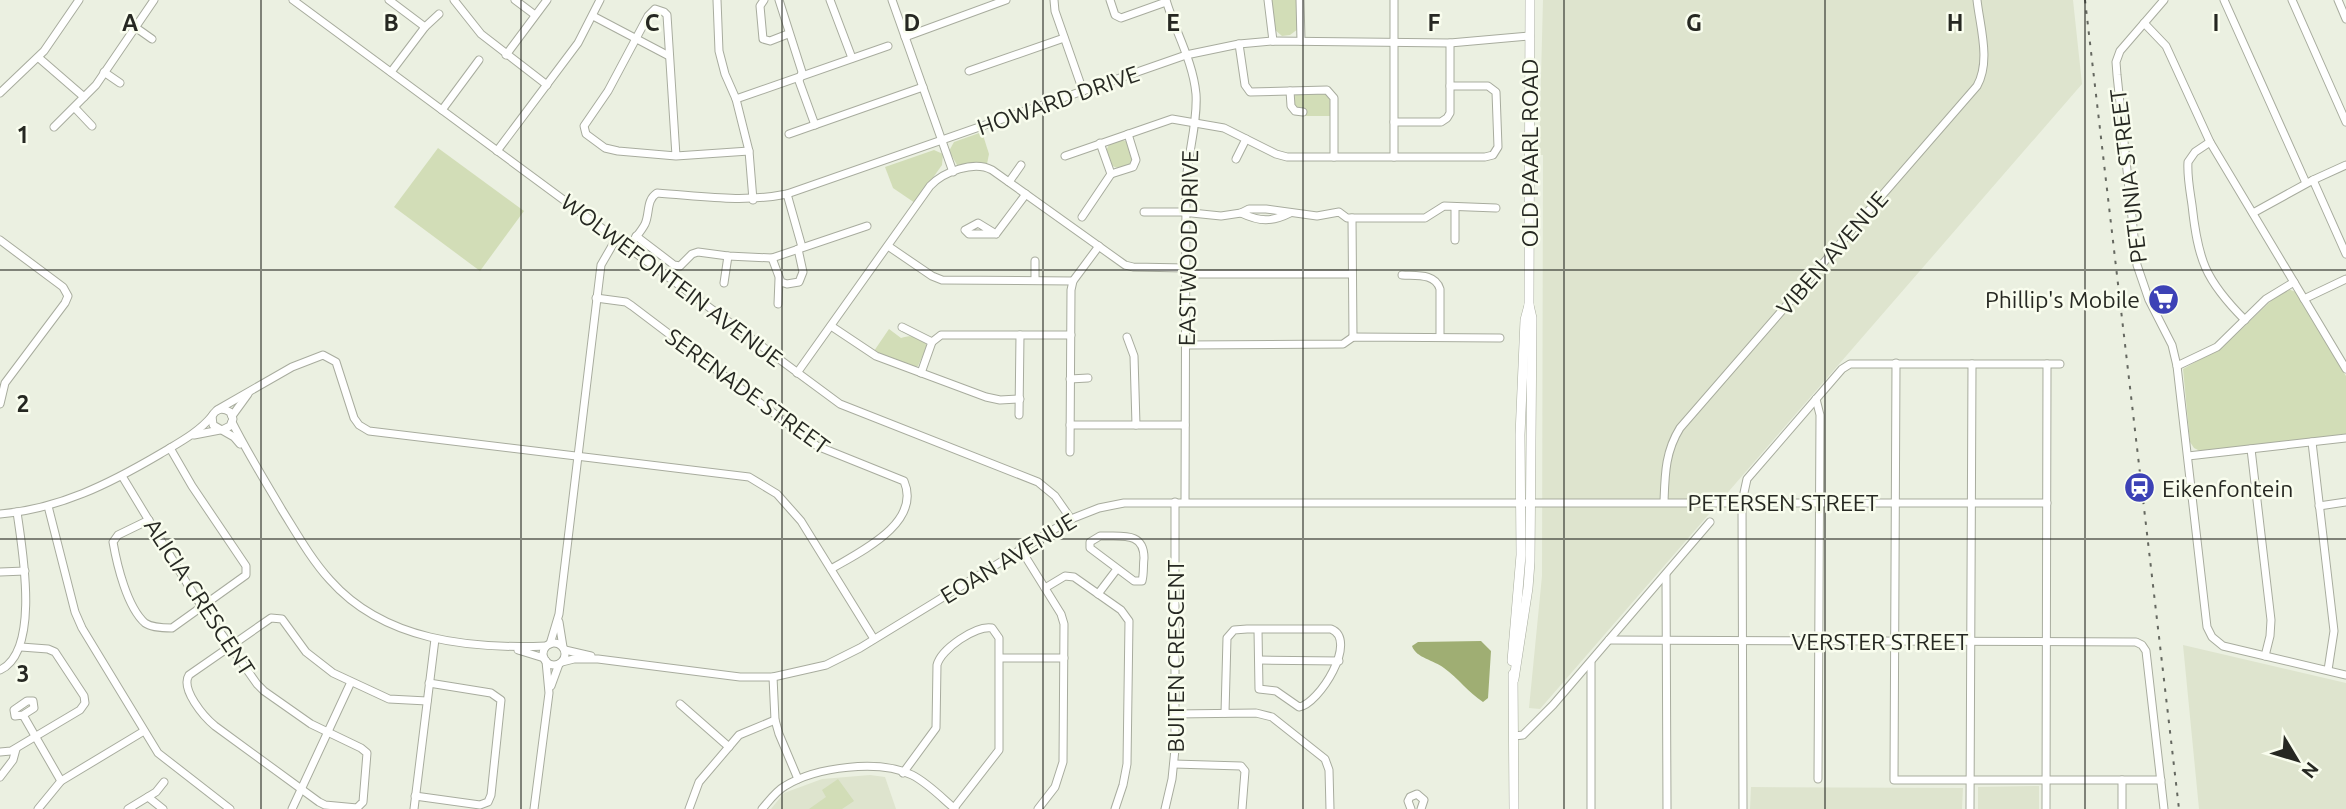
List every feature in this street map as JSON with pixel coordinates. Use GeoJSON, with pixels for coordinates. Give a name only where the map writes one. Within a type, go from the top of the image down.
{"type":"FeatureCollection","features":[{"type":"Feature","properties":{"kind":"main road","name":"OLD PAARL ROAD"},"geometry":{"type":"LineString","coordinates":[[1514,809],[1514,679],[1528,588],[1520,435],[1525,320],[1529,305],[1530,0]]}},
{"type":"Feature","properties":{"kind":"street"},"geometry":{"type":"LineString","coordinates":[[0,93],[38,58],[79,0]]}},
{"type":"Feature","properties":{"kind":"street"},"geometry":{"type":"LineString","coordinates":[[54,127],[75,108],[104,72],[154,0]]}},
{"type":"Feature","properties":{"kind":"street","name":"WOLWEFONTEIN AVENUE"},"geometry":{"type":"LineString","coordinates":[[293,0],[840,404],[1038,482],[1055,496],[1071,519]]}},
{"type":"Feature","properties":{"kind":"street"},"geometry":{"type":"LineString","coordinates":[[389,0],[425,26]]}},
{"type":"Feature","properties":{"kind":"street"},"geometry":{"type":"LineString","coordinates":[[454,0],[481,34],[547,85]]}},
{"type":"Feature","properties":{"kind":"street"},"geometry":{"type":"LineString","coordinates":[[515,0],[536,15]]}},
{"type":"Feature","properties":{"kind":"street"},"geometry":{"type":"LineString","coordinates":[[506,55],[547,0]]}},
{"type":"Feature","properties":{"kind":"street"},"geometry":{"type":"LineString","coordinates":[[497,151],[578,43],[600,0]]}},
{"type":"Feature","properties":{"kind":"street"},"geometry":{"type":"LineString","coordinates":[[717,0],[719,51],[724,74],[736,99],[749,151],[753,200]]}},
{"type":"Feature","properties":{"kind":"street"},"geometry":{"type":"LineString","coordinates":[[764,0],[760,5],[763,39],[770,41],[788,34]]}},
{"type":"Feature","properties":{"kind":"street"},"geometry":{"type":"LineString","coordinates":[[779,0],[802,72],[799,81],[815,125]]}},
{"type":"Feature","properties":{"kind":"street"},"geometry":{"type":"LineString","coordinates":[[830,0],[852,58]]}},
{"type":"Feature","properties":{"kind":"street"},"geometry":{"type":"LineString","coordinates":[[892,0],[953,172]]}},
{"type":"Feature","properties":{"kind":"street"},"geometry":{"type":"LineString","coordinates":[[905,37],[1006,0]]}},
{"type":"Feature","properties":{"kind":"street"},"geometry":{"type":"LineString","coordinates":[[1054,0],[1055,11],[1083,91]]}},
{"type":"Feature","properties":{"kind":"street"},"geometry":{"type":"LineString","coordinates":[[1111,0],[1114,12],[1121,18],[1166,1]]}},
{"type":"Feature","properties":{"kind":"street"},"geometry":{"type":"LineString","coordinates":[[1268,0],[1273,41]]}},
{"type":"Feature","properties":{"kind":"street"},"geometry":{"type":"LineString","coordinates":[[1300,0],[1301,41]]}},
{"type":"Feature","properties":{"kind":"street"},"geometry":{"type":"LineString","coordinates":[[1394,0],[1394,157]]}},
{"type":"Feature","properties":{"kind":"street","name":"VIBEN AVENUE"},"geometry":{"type":"LineString","coordinates":[[1664,502],[1666,461],[1680,428],[1977,86],[1984,61],[1977,0]]}},
{"type":"Feature","properties":{"kind":"street","name":"PETUNIA STREET"},"geometry":{"type":"LineString","coordinates":[[2164,0],[2120,51],[2116,62],[2137,265],[2149,300],[2172,345],[2177,366],[2209,632],[2223,646],[2346,674]]}},
{"type":"Feature","properties":{"kind":"street"},"geometry":{"type":"LineString","coordinates":[[2224,0],[2346,254]]}},
{"type":"Feature","properties":{"kind":"street"},"geometry":{"type":"LineString","coordinates":[[2292,0],[2346,122]]}},
{"type":"Feature","properties":{"kind":"street"},"geometry":{"type":"LineString","coordinates":[[2337,0],[2346,19]]}},
{"type":"Feature","properties":{"kind":"street","name":"EASTWOOD DRIVE"},"geometry":{"type":"LineString","coordinates":[[1166,1],[1186,55],[1196,94],[1188,159],[1186,213],[1185,502]]}},
{"type":"Feature","properties":{"kind":"street"},"geometry":{"type":"LineString","coordinates":[[677,156],[667,15],[655,9],[650,13],[608,91],[584,126],[584,131],[611,150],[677,156],[749,151]]}},
{"type":"Feature","properties":{"kind":"street"},"geometry":{"type":"LineString","coordinates":[[391,72],[425,26],[439,14]]}},
{"type":"Feature","properties":{"kind":"street"},"geometry":{"type":"LineString","coordinates":[[593,16],[669,56]]}},
{"type":"Feature","properties":{"kind":"street"},"geometry":{"type":"LineString","coordinates":[[2144,23],[2166,46],[2210,142],[2346,369]]}},
{"type":"Feature","properties":{"kind":"street"},"geometry":{"type":"LineString","coordinates":[[135,27],[152,39]]}},
{"type":"Feature","properties":{"kind":"street","name":"HOWARD DRIVE"},"geometry":{"type":"LineString","coordinates":[[628,248],[645,224],[652,196],[657,192],[753,200],[787,194],[1186,55],[1239,44],[1273,41],[1450,43],[1530,36]]}},
{"type":"Feature","properties":{"kind":"street"},"geometry":{"type":"LineString","coordinates":[[969,71],[1064,38]]}},
{"type":"Feature","properties":{"kind":"street"},"geometry":{"type":"LineString","coordinates":[[1394,122],[1446,120],[1450,113],[1450,43]]}},
{"type":"Feature","properties":{"kind":"street"},"geometry":{"type":"LineString","coordinates":[[1239,44],[1248,91],[1327,90],[1333,95],[1334,157]]}},
{"type":"Feature","properties":{"kind":"street"},"geometry":{"type":"LineString","coordinates":[[736,99],[888,46]]}},
{"type":"Feature","properties":{"kind":"street"},"geometry":{"type":"LineString","coordinates":[[38,58],[84,97]]}},
{"type":"Feature","properties":{"kind":"street"},"geometry":{"type":"LineString","coordinates":[[442,110],[480,60]]}},
{"type":"Feature","properties":{"kind":"street"},"geometry":{"type":"LineString","coordinates":[[104,72],[120,83]]}},
{"type":"Feature","properties":{"kind":"street"},"geometry":{"type":"LineString","coordinates":[[1065,156],[1168,120],[1224,128],[1282,156],[1488,157],[1496,152],[1495,90],[1488,86],[1450,86]]}},
{"type":"Feature","properties":{"kind":"street"},"geometry":{"type":"LineString","coordinates":[[789,134],[923,87]]}},
{"type":"Feature","properties":{"kind":"street"},"geometry":{"type":"LineString","coordinates":[[1290,91],[1293,110],[1303,111]]}},
{"type":"Feature","properties":{"kind":"street"},"geometry":{"type":"LineString","coordinates":[[75,108],[92,127]]}},
{"type":"Feature","properties":{"kind":"street"},"geometry":{"type":"LineString","coordinates":[[1082,216],[1111,174],[1135,164],[1136,159],[1128,134]]}},
{"type":"Feature","properties":{"kind":"street"},"geometry":{"type":"LineString","coordinates":[[1236,159],[1246,139]]}},
{"type":"Feature","properties":{"kind":"street"},"geometry":{"type":"LineString","coordinates":[[2210,142],[2195,152],[2188,162],[2195,236],[2200,256],[2217,290],[2245,320]]}},
{"type":"Feature","properties":{"kind":"street"},"geometry":{"type":"LineString","coordinates":[[1100,144],[1111,174]]}},
{"type":"Feature","properties":{"kind":"street"},"geometry":{"type":"LineString","coordinates":[[1009,182],[1021,164]]}},
{"type":"Feature","properties":{"kind":"street"},"geometry":{"type":"LineString","coordinates":[[2253,213],[2346,165]]}},
{"type":"Feature","properties":{"kind":"street"},"geometry":{"type":"LineString","coordinates":[[797,373],[936,180],[972,166],[982,166],[1009,182],[1125,265],[1186,271],[1352,274]]}},
{"type":"Feature","properties":{"kind":"street"},"geometry":{"type":"LineString","coordinates":[[779,278],[787,284],[799,282],[803,272],[787,194]]}},
{"type":"Feature","properties":{"kind":"street"},"geometry":{"type":"LineString","coordinates":[[996,234],[1026,194]]}},
{"type":"Feature","properties":{"kind":"street"},"geometry":{"type":"LineString","coordinates":[[1144,212],[1221,216],[1249,209],[1266,209],[1317,216],[1339,212],[1347,218],[1424,218],[1442,206],[1496,208]]}},
{"type":"Feature","properties":{"kind":"street"},"geometry":{"type":"LineString","coordinates":[[1455,206],[1455,240]]}},
{"type":"Feature","properties":{"kind":"street"},"geometry":{"type":"LineString","coordinates":[[1266,209],[1267,220]]}},
{"type":"Feature","properties":{"kind":"street"},"geometry":{"type":"LineString","coordinates":[[1241,213],[1254,219],[1267,220],[1275,220],[1291,213]]}},
{"type":"Feature","properties":{"kind":"street"},"geometry":{"type":"LineString","coordinates":[[1352,218],[1353,337]]}},
{"type":"Feature","properties":{"kind":"street"},"geometry":{"type":"LineString","coordinates":[[636,236],[678,266],[684,265],[696,252],[772,258],[867,226]]}},
{"type":"Feature","properties":{"kind":"street"},"geometry":{"type":"LineString","coordinates":[[549,693],[545,659],[559,614],[596,298],[601,265],[616,239]]}},
{"type":"Feature","properties":{"kind":"street"},"geometry":{"type":"LineString","coordinates":[[0,240],[63,287],[68,296],[5,383],[0,404]]}},
{"type":"Feature","properties":{"kind":"street"},"geometry":{"type":"LineString","coordinates":[[888,246],[942,280],[1073,281]]}},
{"type":"Feature","properties":{"kind":"street"},"geometry":{"type":"LineString","coordinates":[[1070,452],[1071,290],[1073,281],[1099,246]]}},
{"type":"Feature","properties":{"kind":"street"},"geometry":{"type":"LineString","coordinates":[[724,283],[728,256]]}},
{"type":"Feature","properties":{"kind":"street"},"geometry":{"type":"LineString","coordinates":[[772,258],[779,278],[778,304]]}},
{"type":"Feature","properties":{"kind":"street"},"geometry":{"type":"LineString","coordinates":[[1035,261],[1035,280]]}},
{"type":"Feature","properties":{"kind":"street"},"geometry":{"type":"LineString","coordinates":[[1402,275],[1427,277],[1438,283],[1440,337]]}},
{"type":"Feature","properties":{"kind":"street"},"geometry":{"type":"LineString","coordinates":[[2304,299],[2346,279]]}},
{"type":"Feature","properties":{"kind":"street"},"geometry":{"type":"LineString","coordinates":[[2177,366],[2217,347],[2266,299],[2294,282]]}},
{"type":"Feature","properties":{"kind":"street","name":"SERENADE STREET"},"geometry":{"type":"LineString","coordinates":[[596,298],[626,302],[825,450],[904,481],[907,489],[906,507],[886,535],[831,569]]}},
{"type":"Feature","properties":{"kind":"street"},"geometry":{"type":"LineString","coordinates":[[831,326],[876,356],[995,400],[1020,399]]}},
{"type":"Feature","properties":{"kind":"street"},"geometry":{"type":"LineString","coordinates":[[902,327],[932,342]]}},
{"type":"Feature","properties":{"kind":"street"},"geometry":{"type":"LineString","coordinates":[[921,373],[932,342],[941,335],[1071,335]]}},
{"type":"Feature","properties":{"kind":"street"},"geometry":{"type":"LineString","coordinates":[[1019,415],[1020,335]]}},
{"type":"Feature","properties":{"kind":"street"},"geometry":{"type":"LineString","coordinates":[[1127,337],[1134,356],[1136,425]]}},
{"type":"Feature","properties":{"kind":"street"},"geometry":{"type":"LineString","coordinates":[[1186,345],[1343,344],[1353,337],[1500,338]]}},
{"type":"Feature","properties":{"kind":"street"},"geometry":{"type":"LineString","coordinates":[[0,514],[48,506],[86,494],[186,438],[214,413],[253,389],[314,356],[327,355],[336,362],[354,418],[369,431],[748,477],[768,487],[801,522],[874,639]]}},
{"type":"Feature","properties":{"kind":"street"},"geometry":{"type":"LineString","coordinates":[[1896,363],[1894,780],[2161,780],[2164,809]]}},
{"type":"Feature","properties":{"kind":"street"},"geometry":{"type":"LineString","coordinates":[[1743,809],[1742,502],[1747,479],[1842,369],[1850,364],[2060,364]]}},
{"type":"Feature","properties":{"kind":"street"},"geometry":{"type":"LineString","coordinates":[[1970,809],[1972,364]]}},
{"type":"Feature","properties":{"kind":"street"},"geometry":{"type":"LineString","coordinates":[[2046,809],[2047,364]]}},
{"type":"Feature","properties":{"kind":"street"},"geometry":{"type":"LineString","coordinates":[[1070,379],[1088,378]]}},
{"type":"Feature","properties":{"kind":"street"},"geometry":{"type":"LineString","coordinates":[[186,438],[227,429],[241,401],[253,389]]}},
{"type":"Feature","properties":{"kind":"street"},"geometry":{"type":"LineString","coordinates":[[1816,399],[1820,415],[1818,779]]}},
{"type":"Feature","properties":{"kind":"street"},"geometry":{"type":"LineString","coordinates":[[214,413],[226,410],[248,453],[304,545],[332,582],[373,615],[402,629],[435,639],[514,648],[556,643],[564,648]]}},
{"type":"Feature","properties":{"kind":"street"},"geometry":{"type":"LineString","coordinates":[[214,413],[213,425],[237,439],[248,453]]}},
{"type":"Feature","properties":{"kind":"street"},"geometry":{"type":"LineString","coordinates":[[1070,425],[1185,425]]}},
{"type":"Feature","properties":{"kind":"street"},"geometry":{"type":"LineString","coordinates":[[2188,456],[2346,438]]}},
{"type":"Feature","properties":{"kind":"street"},"geometry":{"type":"LineString","coordinates":[[2312,442],[2334,631],[2328,670]]}},
{"type":"Feature","properties":{"kind":"street"},"geometry":{"type":"LineString","coordinates":[[149,520],[118,535],[113,542],[125,587],[147,624],[170,628],[245,576],[247,568],[170,448]]}},
{"type":"Feature","properties":{"kind":"street"},"geometry":{"type":"LineString","coordinates":[[2251,449],[2271,620],[2265,656]]}},
{"type":"Feature","properties":{"kind":"street","name":"ALICIA CRESCENT"},"geometry":{"type":"LineString","coordinates":[[122,476],[202,607],[264,691],[311,724],[367,753],[363,802],[357,808],[325,805],[301,789]]}},
{"type":"Feature","properties":{"kind":"street","name":"BUITEN CRESCENT"},"geometry":{"type":"LineString","coordinates":[[1165,809],[1174,764],[1176,714],[1175,502]]}},
{"type":"Feature","properties":{"kind":"street","name":"PETERSEN STREET"},"geometry":{"type":"LineString","coordinates":[[1525,502],[2047,503]]}},
{"type":"Feature","properties":{"kind":"street","name":"EOAN AVENUE"},"geometry":{"type":"LineString","coordinates":[[560,663],[573,659],[598,659],[740,677],[774,677],[826,665],[874,639],[1071,519],[1117,504],[1525,502]]}},
{"type":"Feature","properties":{"kind":"street"},"geometry":{"type":"LineString","coordinates":[[2319,506],[2346,502]]}},
{"type":"Feature","properties":{"kind":"street"},"geometry":{"type":"LineString","coordinates":[[48,506],[78,621],[144,731],[162,757],[230,809]]}},
{"type":"Feature","properties":{"kind":"street"},"geometry":{"type":"LineString","coordinates":[[0,670],[9,664],[20,646],[25,571],[18,512]]}},
{"type":"Feature","properties":{"kind":"street"},"geometry":{"type":"LineString","coordinates":[[1514,736],[1523,735],[1532,727],[1710,522]]}},
{"type":"Feature","properties":{"kind":"street"},"geometry":{"type":"LineString","coordinates":[[1100,536],[1133,538],[1140,542],[1144,548],[1142,581],[1134,581],[1117,569],[1090,548],[1089,543],[1092,540],[1100,536]]}},
{"type":"Feature","properties":{"kind":"street"},"geometry":{"type":"LineString","coordinates":[[1020,548],[1063,620],[1063,762],[1055,787],[1038,809]]}},
{"type":"Feature","properties":{"kind":"street"},"geometry":{"type":"LineString","coordinates":[[1098,594],[1117,569]]}},
{"type":"Feature","properties":{"kind":"street"},"geometry":{"type":"LineString","coordinates":[[0,572],[25,571]]}},
{"type":"Feature","properties":{"kind":"street"},"geometry":{"type":"LineString","coordinates":[[1666,574],[1667,809]]}},
{"type":"Feature","properties":{"kind":"street"},"geometry":{"type":"LineString","coordinates":[[1045,588],[1062,578],[1072,576],[1124,612],[1129,624],[1127,764],[1115,809]]}},
{"type":"Feature","properties":{"kind":"street"},"geometry":{"type":"LineString","coordinates":[[534,809],[549,693],[565,656],[559,614]]}},
{"type":"Feature","properties":{"kind":"street"},"geometry":{"type":"LineString","coordinates":[[301,789],[208,720],[186,686],[189,675],[271,618],[279,617],[313,659],[351,682],[389,699],[427,701]]}},
{"type":"Feature","properties":{"kind":"street"},"geometry":{"type":"LineString","coordinates":[[762,809],[783,787],[798,779],[822,771],[869,766],[903,773],[917,779],[955,809],[999,750],[1000,658],[995,630],[985,627],[979,629],[942,653],[937,665],[936,728],[903,773]]}},
{"type":"Feature","properties":{"kind":"street"},"geometry":{"type":"LineString","coordinates":[[1225,713],[1227,638],[1234,630],[1331,629],[1341,636],[1339,661],[1310,702],[1302,707],[1276,691],[1259,689],[1258,630]]}},
{"type":"Feature","properties":{"kind":"street"},"geometry":{"type":"LineString","coordinates":[[414,809],[435,639]]}},
{"type":"Feature","properties":{"kind":"street","name":"VERSTER STREET"},"geometry":{"type":"LineString","coordinates":[[1609,640],[2136,642],[2146,651],[2161,780]]}},
{"type":"Feature","properties":{"kind":"street"},"geometry":{"type":"LineString","coordinates":[[0,752],[16,748],[84,706],[85,699],[55,652],[20,646]]}},
{"type":"Feature","properties":{"kind":"street"},"geometry":{"type":"LineString","coordinates":[[514,648],[552,664],[560,663]]}},
{"type":"Feature","properties":{"kind":"street","name":"EOAN AVENUE"},"geometry":{"type":"LineString","coordinates":[[564,648],[598,659]]}},
{"type":"Feature","properties":{"kind":"street"},"geometry":{"type":"LineString","coordinates":[[1000,658],[1064,658]]}},
{"type":"Feature","properties":{"kind":"street"},"geometry":{"type":"LineString","coordinates":[[1259,660],[1339,661]]}},
{"type":"Feature","properties":{"kind":"street"},"geometry":{"type":"LineString","coordinates":[[1591,662],[1591,809]]}},
{"type":"Feature","properties":{"kind":"street"},"geometry":{"type":"LineString","coordinates":[[774,677],[775,720],[798,779]]}},
{"type":"Feature","properties":{"kind":"street"},"geometry":{"type":"LineString","coordinates":[[292,809],[351,682]]}},
{"type":"Feature","properties":{"kind":"street"},"geometry":{"type":"LineString","coordinates":[[415,796],[480,805],[488,802],[491,795],[501,701],[491,693],[429,683]]}},
{"type":"Feature","properties":{"kind":"street"},"geometry":{"type":"LineString","coordinates":[[680,704],[729,747]]}},
{"type":"Feature","properties":{"kind":"street"},"geometry":{"type":"LineString","coordinates":[[1176,714],[1256,713],[1272,717],[1321,754],[1329,770],[1329,809]]}},
{"type":"Feature","properties":{"kind":"street"},"geometry":{"type":"LineString","coordinates":[[23,715],[61,780]]}},
{"type":"Feature","properties":{"kind":"street"},"geometry":{"type":"LineString","coordinates":[[689,809],[696,787],[742,732],[775,720]]}},
{"type":"Feature","properties":{"kind":"street"},"geometry":{"type":"LineString","coordinates":[[38,809],[61,780],[144,731]]}},
{"type":"Feature","properties":{"kind":"street"},"geometry":{"type":"LineString","coordinates":[[0,777],[13,760],[16,748]]}},
{"type":"Feature","properties":{"kind":"street"},"geometry":{"type":"LineString","coordinates":[[1174,764],[1241,766],[1245,771],[1242,809]]}},
{"type":"Feature","properties":{"kind":"street"},"geometry":{"type":"LineString","coordinates":[[2122,780],[2122,809]]}},
{"type":"Feature","properties":{"kind":"street"},"geometry":{"type":"LineString","coordinates":[[128,809],[156,792],[164,782]]}},
{"type":"Feature","properties":{"kind":"street"},"geometry":{"type":"LineString","coordinates":[[1411,809],[1408,801],[1412,795],[1421,796],[1424,807]]}},
{"type":"Feature","properties":{"kind":"street"},"geometry":{"type":"LineString","coordinates":[[148,797],[163,809]]}},
{"type":"Feature","properties":{"kind":"shaded area"},"geometry":{"type":"Polygon","coordinates":[[[1271,0],[1299,0],[1298,29],[1290,35],[1282,36],[1274,29],[1271,0]]]}},
{"type":"Feature","properties":{"kind":"shaded area"},"geometry":{"type":"Polygon","coordinates":[[[1543,0],[2073,0],[2082,84],[1540,709],[1529,708],[1542,576],[1543,155],[1539,155],[1543,0]]]}},
{"type":"Feature","properties":{"kind":"shaded area"},"geometry":{"type":"Polygon","coordinates":[[[1297,93],[1325,93],[1331,96],[1331,116],[1303,116],[1303,110],[1294,106],[1293,98],[1297,93]]]}},
{"type":"Feature","properties":{"kind":"shaded area"},"geometry":{"type":"Polygon","coordinates":[[[982,132],[989,154],[987,164],[957,165],[949,151],[954,142],[982,132]]]}},
{"type":"Feature","properties":{"kind":"shaded area"},"geometry":{"type":"Polygon","coordinates":[[[1120,140],[1130,144],[1134,154],[1130,164],[1120,168],[1110,164],[1106,154],[1110,144],[1120,140]]]}},
{"type":"Feature","properties":{"kind":"shaded area"},"geometry":{"type":"Polygon","coordinates":[[[438,148],[524,211],[480,271],[394,207],[438,148]]]}},
{"type":"Feature","properties":{"kind":"shaded area"},"geometry":{"type":"Polygon","coordinates":[[[934,150],[943,154],[942,165],[915,203],[893,188],[885,167],[934,150]]]}},
{"type":"Feature","properties":{"kind":"shaded area"},"geometry":{"type":"Polygon","coordinates":[[[2288,289],[2296,292],[2346,376],[2346,434],[2200,451],[2194,448],[2190,442],[2183,369],[2224,346],[2276,296],[2288,289]]]}},
{"type":"Feature","properties":{"kind":"shaded area"},"geometry":{"type":"Polygon","coordinates":[[[889,329],[901,338],[916,337],[925,342],[927,346],[918,366],[874,351],[889,329]]]}},
{"type":"Feature","properties":{"kind":"shaded area"},"geometry":{"type":"Polygon","coordinates":[[[1481,641],[1491,651],[1488,698],[1483,702],[1449,672],[1417,653],[1412,646],[1418,642],[1481,641]]]}},
{"type":"Feature","properties":{"kind":"shaded area"},"geometry":{"type":"Polygon","coordinates":[[[2183,645],[2346,683],[2346,809],[2199,809],[2183,645]]]}},
{"type":"Feature","properties":{"kind":"shaded area"},"geometry":{"type":"Polygon","coordinates":[[[870,775],[885,777],[896,809],[771,809],[784,793],[822,779],[870,775]]]}},
{"type":"Feature","properties":{"kind":"shaded area"},"geometry":{"type":"Polygon","coordinates":[[[838,779],[854,801],[842,809],[809,809],[826,797],[822,790],[838,779]]]}},
{"type":"Feature","properties":{"kind":"shaded area"},"geometry":{"type":"Polygon","coordinates":[[[2039,786],[2039,809],[1978,809],[1978,787],[2039,786]]]}},
{"type":"Feature","properties":{"kind":"shaded area"},"geometry":{"type":"Polygon","coordinates":[[[1751,787],[1963,788],[1962,809],[1750,809],[1751,787]]]}},
{"type":"Feature","properties":{"kind":"railway"},"geometry":{"type":"LineString","coordinates":[[2085,0],[2179,809]]}},
{"type":"Feature","properties":{"kind":"place","name":"Phillip's Mobile"},"geometry":{"type":"Point","coordinates":[2163,299]}},
{"type":"Feature","properties":{"kind":"place","name":"Eikenfontein"},"geometry":{"type":"Point","coordinates":[2139,488]}}]}
